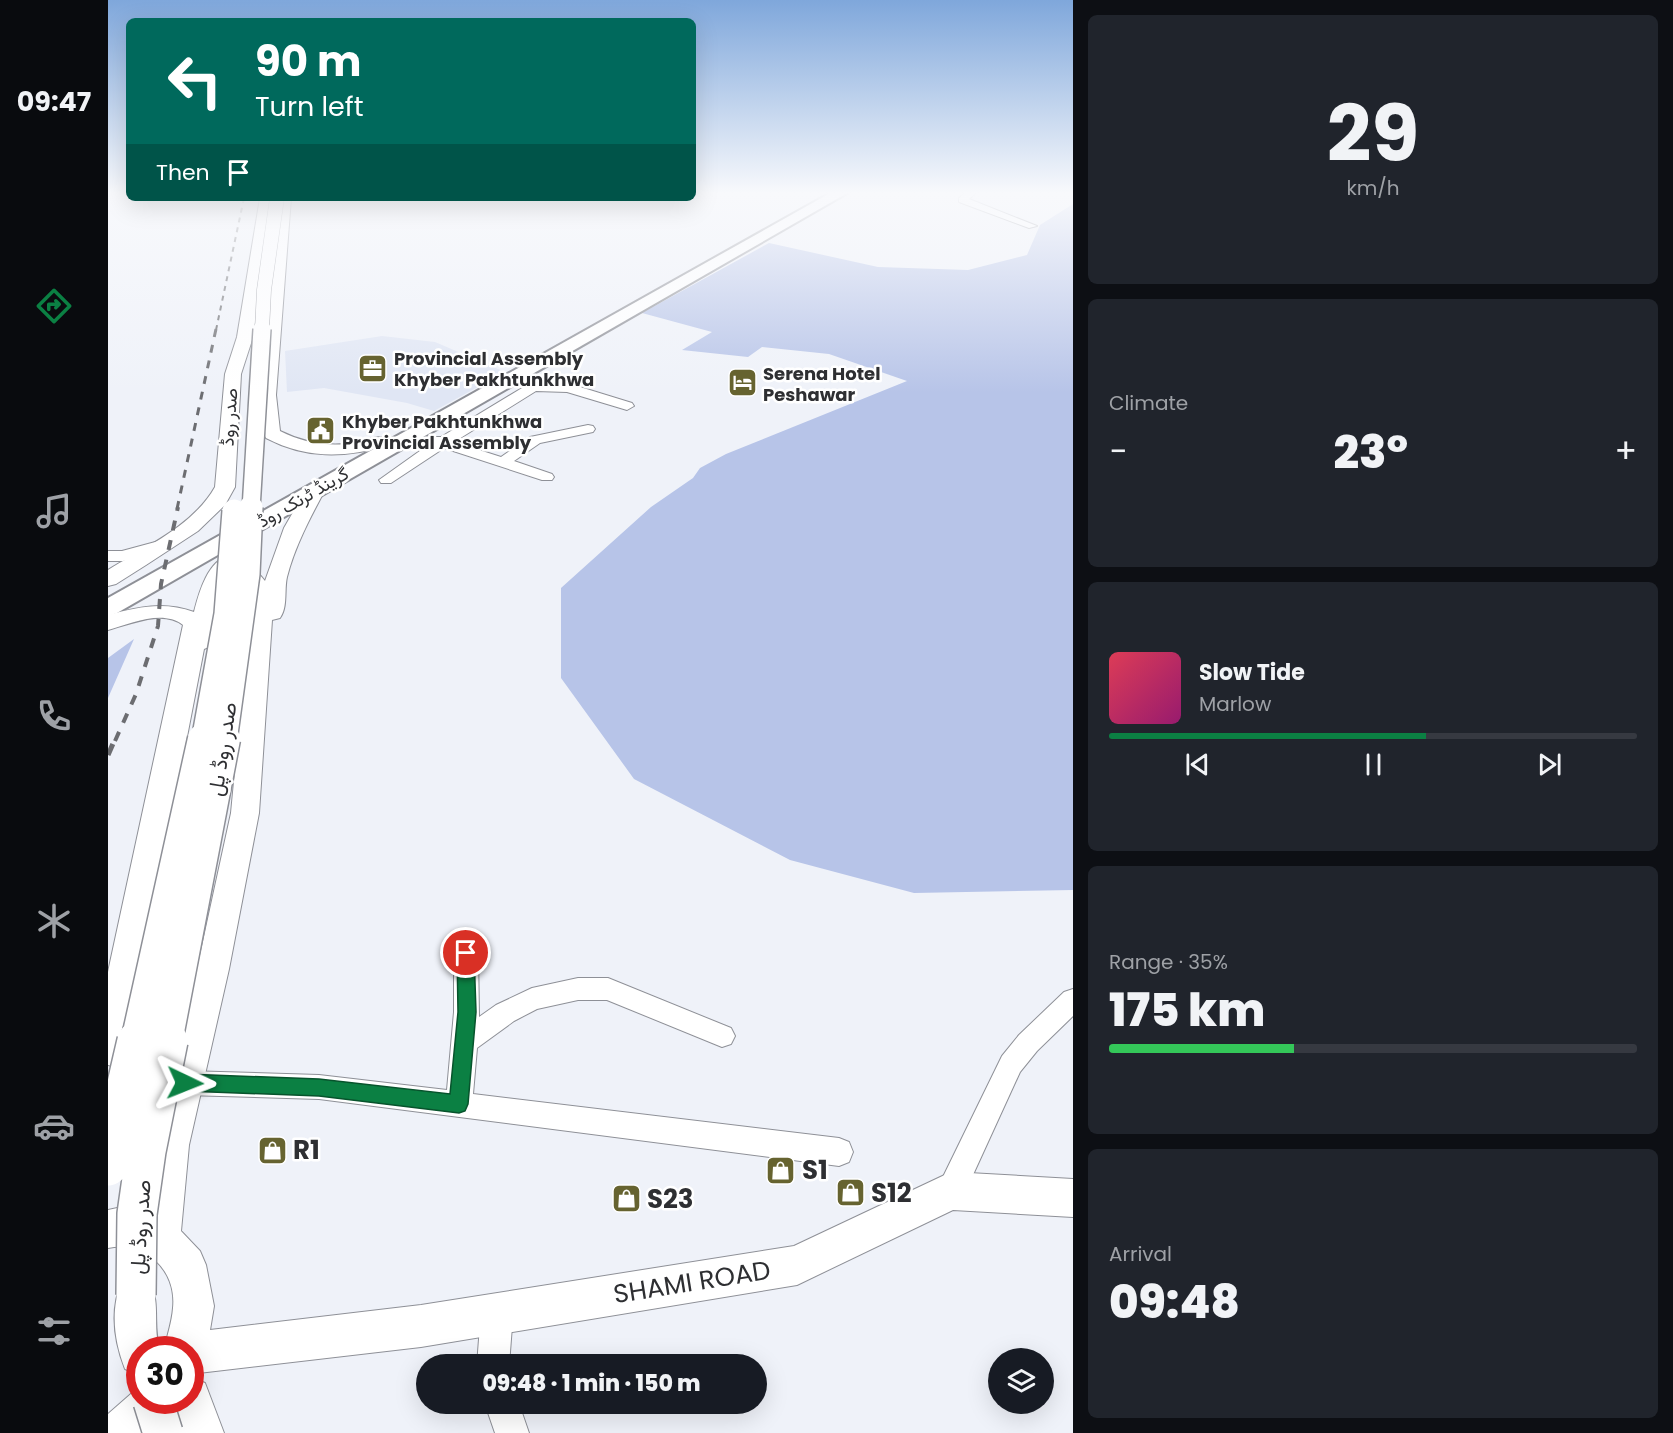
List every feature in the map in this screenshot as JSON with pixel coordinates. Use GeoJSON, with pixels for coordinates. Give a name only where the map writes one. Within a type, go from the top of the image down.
{"type":"FeatureCollection","features":[{"type":"Feature","properties":{"kind":"highway","name":"گرینڈ ٹرنک روڈ"},"geometry":{"type":"LineString","coordinates":[[108,608],[416,433],[711,259]]}},
{"type":"Feature","properties":{"kind":"highway","name":"گرینڈ ٹرنک روڈ"},"geometry":{"type":"LineString","coordinates":[[108,595],[380,442],[720,259]]}},
{"type":"Feature","properties":{"kind":"main road","name":"صدر روڈ"},"geometry":{"type":"LineString","coordinates":[[108,579],[195,524],[218,503],[225,487],[231,390],[236,362],[247,346],[258,259]]}},
{"type":"Feature","properties":{"kind":"main road","name":"صدر روڈ پل"},"geometry":{"type":"LineString","coordinates":[[108,1166],[195,785],[226,614],[239,568],[251,496],[259,400],[264,290],[268,259]]}},
{"type":"Feature","properties":{"kind":"main road","name":"صدر روڈ"},"geometry":{"type":"LineString","coordinates":[[279,259],[267,395],[268,418],[272,434],[301,448],[312,450],[349,451],[380,442]]}},
{"type":"Feature","properties":{"kind":"main road","name":"صدر روڈ پل"},"geometry":{"type":"LineString","coordinates":[[136,1336],[137,1214],[146,1151],[222,762],[239,568],[247,346]]}},
{"type":"Feature","properties":{"kind":"main road"},"geometry":{"type":"LineString","coordinates":[[213,969],[245,892],[276,578],[294,528],[315,490]]}},
{"type":"Feature","properties":{"kind":"main road"},"geometry":{"type":"LineString","coordinates":[[195,524],[242,520]]}},
{"type":"Feature","properties":{"kind":"main road"},"geometry":{"type":"LineString","coordinates":[[128,959],[159,885],[175,823],[204,620],[211,588],[219,572],[239,568],[263,593],[245,813],[213,969],[171,1145],[161,1238]]}},
{"type":"Feature","properties":{"kind":"main road"},"geometry":{"type":"LineString","coordinates":[[108,622],[148,613],[166,612],[191,619],[195,623],[194,638],[128,959],[108,1024]]}},
{"type":"Feature","properties":{"kind":"main road"},"geometry":{"type":"LineString","coordinates":[[108,1042],[118,1053],[141,1059],[168,1056],[195,1043]]}},
{"type":"Feature","properties":{"kind":"main road"},"geometry":{"type":"LineString","coordinates":[[951,1191],[1073,1198]]}},
{"type":"Feature","properties":{"kind":"main road","name":"SHAMI ROAD"},"geometry":{"type":"LineString","coordinates":[[204,1351],[421,1326],[797,1264],[951,1191]]}},
{"type":"Feature","properties":{"kind":"main road"},"geometry":{"type":"LineString","coordinates":[[108,1228],[122,1226],[161,1238],[186,1265],[194,1306],[188,1336]]}},
{"type":"Feature","properties":{"kind":"main road"},"geometry":{"type":"LineString","coordinates":[[120,1433],[140,1414]]}},
{"type":"Feature","properties":{"kind":"main road"},"geometry":{"type":"LineString","coordinates":[[158,1414],[164,1433]]}},
{"type":"Feature","properties":{"kind":"main road"},"geometry":{"type":"LineString","coordinates":[[195,1414],[202,1433]]}},
{"type":"Feature","properties":{"kind":"main road"},"geometry":{"type":"LineString","coordinates":[[108,1419],[112,1433]]}},
{"type":"Feature","properties":{"kind":"street"},"geometry":{"type":"LineString","coordinates":[[386,480],[443,442],[539,386],[558,386],[627,406]]}},
{"type":"Feature","properties":{"kind":"street"},"geometry":{"type":"LineString","coordinates":[[503,462],[535,440],[588,429]]}},
{"type":"Feature","properties":{"kind":"street"},"geometry":{"type":"LineString","coordinates":[[416,433],[547,477]]}},
{"type":"Feature","properties":{"kind":"street"},"geometry":{"type":"LineString","coordinates":[[108,556],[123,556],[159,546]]}},
{"type":"Feature","properties":{"kind":"street"},"geometry":{"type":"LineString","coordinates":[[459,1104],[467,1012],[466,953]]}},
{"type":"Feature","properties":{"kind":"street"},"geometry":{"type":"LineString","coordinates":[[465,1042],[506,1013],[532,999],[578,989],[608,989],[722,1036]]}},
{"type":"Feature","properties":{"kind":"street"},"geometry":{"type":"LineString","coordinates":[[951,1191],[1011,1064],[1028,1043],[1073,1000]]}},
{"type":"Feature","properties":{"kind":"street"},"geometry":{"type":"LineString","coordinates":[[185,1083],[319,1087],[839,1152]]}},
{"type":"Feature","properties":{"kind":"street"},"geometry":{"type":"LineString","coordinates":[[495,1354],[497,1313]]}},
{"type":"Feature","properties":{"kind":"street"},"geometry":{"type":"LineString","coordinates":[[504,1414],[512,1433]]}},
{"type":"Feature","properties":{"kind":"shaded area"},"geometry":{"type":"Polygon","coordinates":[[[740,259],[841,259],[878,267],[968,270],[1012,259],[1073,259],[1073,890],[914,893],[790,860],[634,779],[561,678],[561,588],[651,507],[693,478],[700,468],[726,454],[907,381],[829,354],[762,347],[748,357],[682,350],[712,332],[642,313],[740,259]]]}},
{"type":"Feature","properties":{"kind":"shaded area"},"geometry":{"type":"Polygon","coordinates":[[[382,336],[435,342],[505,372],[434,411],[407,403],[324,388],[287,392],[285,351],[382,336]]]}},
{"type":"Feature","properties":{"kind":"shaded area"},"geometry":{"type":"Polygon","coordinates":[[[134,639],[108,698],[108,658],[134,639]]]}},
{"type":"Feature","properties":{"kind":"railway"},"geometry":{"type":"LineString","coordinates":[[216,330],[231,259]]}},
{"type":"Feature","properties":{"kind":"railway"},"geometry":{"type":"LineString","coordinates":[[177,509],[216,329]]}},
{"type":"Feature","properties":{"kind":"railway"},"geometry":{"type":"LineString","coordinates":[[115,741],[136,694],[158,626],[161,584],[178,507]]}},
{"type":"Feature","properties":{"kind":"railway"},"geometry":{"type":"LineString","coordinates":[[108,755],[115,739]]}},
{"type":"Feature","properties":{"kind":"place","name":"Provincial Assembly Khyber Pakhtunkhwa"},"geometry":{"type":"Point","coordinates":[373,368]}},
{"type":"Feature","properties":{"kind":"place","name":"Serena Hotel Peshawar"},"geometry":{"type":"Point","coordinates":[742,383]}},
{"type":"Feature","properties":{"kind":"place","name":"Khyber Pakhtunkhwa Provincial Assembly"},"geometry":{"type":"Point","coordinates":[321,431]}},
{"type":"Feature","properties":{"kind":"place","name":"R1"},"geometry":{"type":"Point","coordinates":[272,1150]}},
{"type":"Feature","properties":{"kind":"place","name":"S1"},"geometry":{"type":"Point","coordinates":[781,1170]}},
{"type":"Feature","properties":{"kind":"place","name":"S12"},"geometry":{"type":"Point","coordinates":[850,1193]}},
{"type":"Feature","properties":{"kind":"place","name":"S23"},"geometry":{"type":"Point","coordinates":[626,1199]}},
{"type":"Feature","properties":{"kind":"route"},"geometry":{"type":"LineString","coordinates":[[185,1083],[319,1087],[459,1104],[467,1012],[466,953]]}}]}
